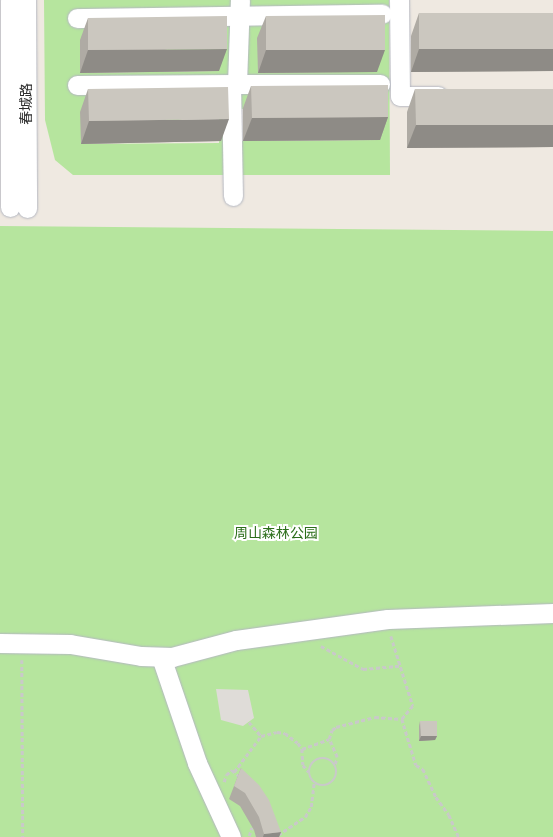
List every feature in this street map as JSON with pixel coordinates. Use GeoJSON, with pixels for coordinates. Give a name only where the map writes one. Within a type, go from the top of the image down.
{"type":"FeatureCollection","features":[{"type":"Feature","properties":{"kind":"street","name":"春城路"},"geometry":{"type":"LineString","coordinates":[[10,0],[20,202]]}},
{"type":"Feature","properties":{"kind":"street","name":"春城路"},"geometry":{"type":"LineString","coordinates":[[20,202],[26,0]]}},
{"type":"Feature","properties":{"kind":"street"},"geometry":{"type":"LineString","coordinates":[[399,0],[391,18],[400,96],[458,96]]}},
{"type":"Feature","properties":{"kind":"street"},"geometry":{"type":"LineString","coordinates":[[233,196],[234,84],[239,7]]}},
{"type":"Feature","properties":{"kind":"street"},"geometry":{"type":"LineString","coordinates":[[77,18],[239,7],[391,18],[418,22]]}},
{"type":"Feature","properties":{"kind":"street"},"geometry":{"type":"LineString","coordinates":[[77,85],[380,84]]}},
{"type":"Feature","properties":{"kind":"street"},"geometry":{"type":"LineString","coordinates":[[0,643],[70,644],[140,656],[161,657],[236,640],[386,620],[553,613]]}},
{"type":"Feature","properties":{"kind":"street"},"geometry":{"type":"LineString","coordinates":[[161,657],[174,700],[208,787],[231,837]]}},
{"type":"Feature","properties":{"kind":"path"},"geometry":{"type":"LineString","coordinates":[[386,620],[413,706],[402,719]]}},
{"type":"Feature","properties":{"kind":"path"},"geometry":{"type":"LineString","coordinates":[[296,632],[363,669],[400,666]]}},
{"type":"Feature","properties":{"kind":"path"},"geometry":{"type":"LineString","coordinates":[[22,643],[23,837]]}},
{"type":"Feature","properties":{"kind":"path"},"geometry":{"type":"LineString","coordinates":[[335,764],[337,757],[329,739],[332,730],[346,723],[375,718],[402,719]]}},
{"type":"Feature","properties":{"kind":"path"},"geometry":{"type":"LineString","coordinates":[[402,719],[416,766],[423,769],[459,837]]}},
{"type":"Feature","properties":{"kind":"path"},"geometry":{"type":"LineString","coordinates":[[249,722],[260,736]]}},
{"type":"Feature","properties":{"kind":"path"},"geometry":{"type":"LineString","coordinates":[[234,772],[260,736],[269,733],[285,733],[292,737],[302,749],[303,765],[314,783],[311,807],[305,817],[279,836],[276,828]]}},
{"type":"Feature","properties":{"kind":"path"},"geometry":{"type":"LineString","coordinates":[[302,749],[329,739]]}},
{"type":"Feature","properties":{"kind":"path"},"geometry":{"type":"LineString","coordinates":[[309,772],[311,766],[318,759],[327,758],[335,764],[338,772],[332,784],[323,786],[314,783]]}},
{"type":"Feature","properties":{"kind":"path"},"geometry":{"type":"LineString","coordinates":[[208,787],[225,781],[226,775],[232,770],[245,781]]}},
{"type":"Feature","properties":{"kind":"path"},"geometry":{"type":"LineString","coordinates":[[248,837],[252,827]]}},
{"type":"Feature","properties":{"kind":"green space"},"geometry":{"type":"Polygon","coordinates":[[[44,0],[389,0],[390,175],[73,175],[55,160],[45,120],[44,0]],[[80,40],[81,73],[219,71],[80,40]],[[379,107],[241,109],[241,141],[380,140],[379,107]],[[219,110],[81,144],[219,143],[219,110]]]}},
{"type":"Feature","properties":{"kind":"green space","name":"周山森林公园"},"geometry":{"type":"Polygon","coordinates":[[[0,226],[553,231],[553,837],[0,837],[0,226]]]}},
{"type":"Feature","properties":{"kind":"shaded area"},"geometry":{"type":"Polygon","coordinates":[[[216,689],[248,690],[254,718],[243,726],[221,720],[216,689]]]}},
{"type":"Feature","properties":{"kind":"building"},"geometry":{"type":"Polygon","coordinates":[[[419,13],[553,13],[553,49],[419,49],[419,13]]]}},
{"type":"Feature","properties":{"kind":"building"},"geometry":{"type":"Polygon","coordinates":[[[385,15],[385,50],[266,50],[266,16],[385,15]]]}},
{"type":"Feature","properties":{"kind":"building"},"geometry":{"type":"Polygon","coordinates":[[[227,16],[227,49],[88,50],[88,18],[227,16]]]}},
{"type":"Feature","properties":{"kind":"building"},"geometry":{"type":"Polygon","coordinates":[[[388,85],[388,117],[252,118],[251,86],[388,85]]]}},
{"type":"Feature","properties":{"kind":"building"},"geometry":{"type":"Polygon","coordinates":[[[228,87],[229,119],[89,121],[88,89],[228,87]]]}},
{"type":"Feature","properties":{"kind":"building"},"geometry":{"type":"Polygon","coordinates":[[[415,89],[553,89],[553,125],[416,125],[415,89]]]}},
{"type":"Feature","properties":{"kind":"building"},"geometry":{"type":"Polygon","coordinates":[[[420,721],[437,721],[437,736],[421,736],[420,721]]]}},
{"type":"Feature","properties":{"kind":"building"},"geometry":{"type":"Polygon","coordinates":[[[241,768],[259,785],[269,800],[281,832],[264,834],[259,817],[245,793],[234,786],[241,768]]]}}]}
